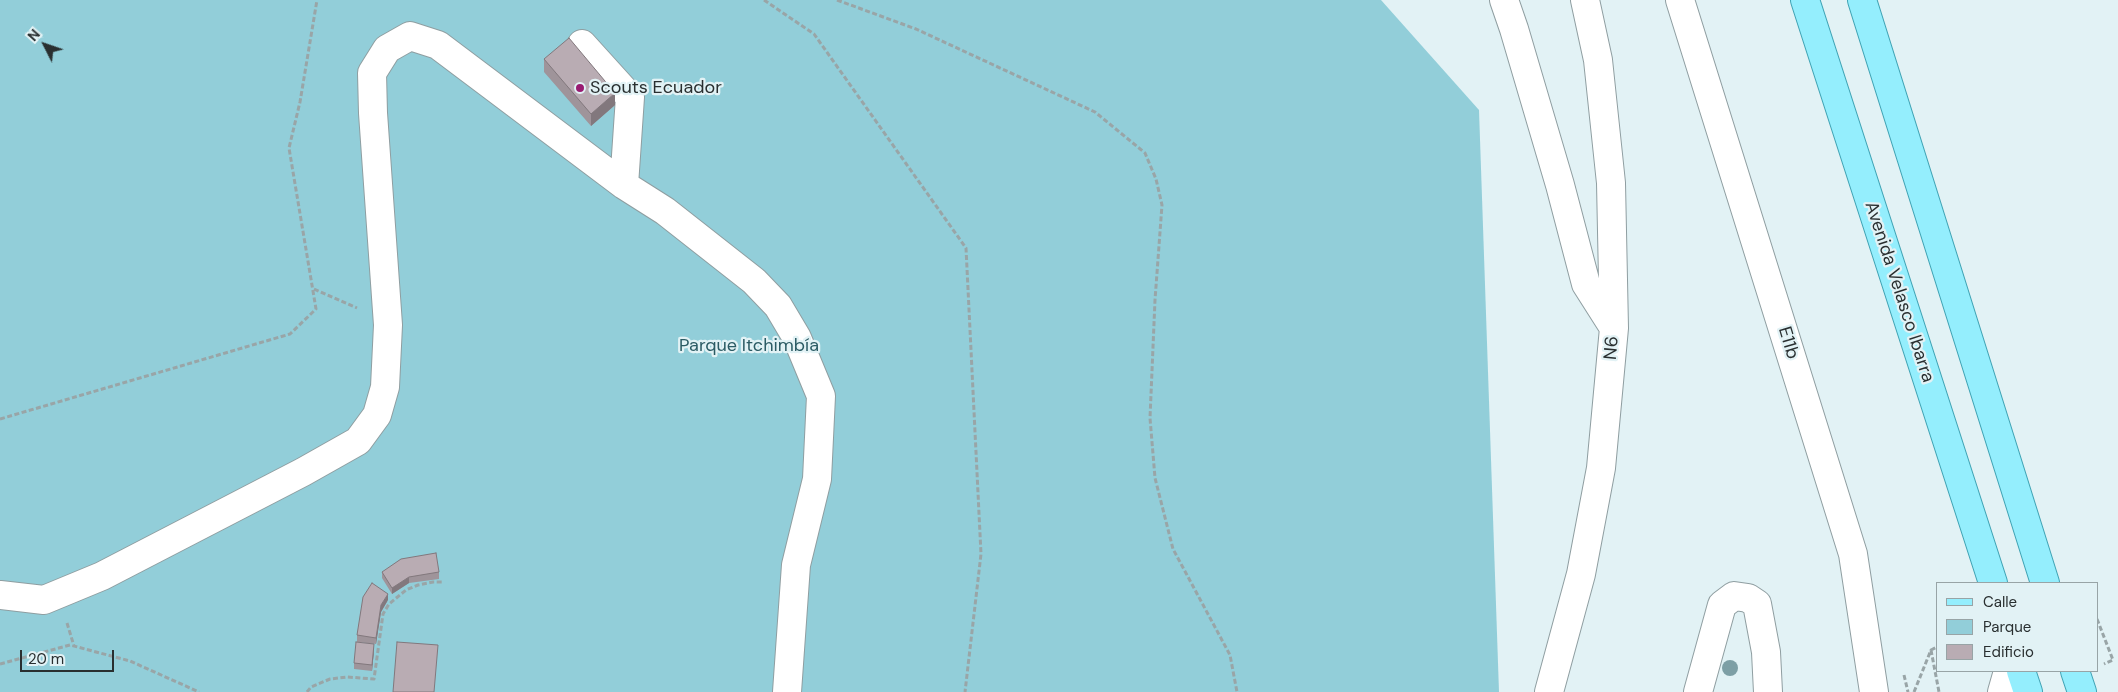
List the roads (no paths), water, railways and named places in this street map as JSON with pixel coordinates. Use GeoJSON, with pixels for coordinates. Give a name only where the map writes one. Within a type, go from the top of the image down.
{"type":"FeatureCollection","features":[{"type":"Feature","properties":{"kind":"main road","name":"Avenida Velasco Ibarra"},"geometry":{"type":"LineString","coordinates":[[1805,0],[1993,582]]}},
{"type":"Feature","properties":{"kind":"main road"},"geometry":{"type":"LineString","coordinates":[[1862,0],[2045,582]]}},
{"type":"Feature","properties":{"kind":"main road"},"geometry":{"type":"LineString","coordinates":[[2021,672],[2028,692]]}},
{"type":"Feature","properties":{"kind":"main road"},"geometry":{"type":"LineString","coordinates":[[2075,672],[2082,692]]}},
{"type":"Feature","properties":{"kind":"street"},"geometry":{"type":"LineString","coordinates":[[1504,0],[1560,185],[1586,284],[1614,328]]}},
{"type":"Feature","properties":{"kind":"street","name":"N6"},"geometry":{"type":"LineString","coordinates":[[1549,692],[1581,574],[1601,468],[1614,328],[1611,183],[1598,60],[1585,0]]}},
{"type":"Feature","properties":{"kind":"street","name":"E11b"},"geometry":{"type":"LineString","coordinates":[[1680,0],[1853,554],[1874,692]]}},
{"type":"Feature","properties":{"kind":"street"},"geometry":{"type":"LineString","coordinates":[[0,595],[44,600],[102,576],[303,472],[358,441],[377,415],[385,387],[388,308],[372,74],[387,49],[410,36],[438,45],[624,185],[665,211],[754,281],[778,306],[797,338],[821,396],[817,479],[796,565],[787,692]]}},
{"type":"Feature","properties":{"kind":"street"},"geometry":{"type":"LineString","coordinates":[[582,44],[630,97],[624,185]]}},
{"type":"Feature","properties":{"kind":"street"},"geometry":{"type":"LineString","coordinates":[[1698,692],[1722,605],[1734,596],[1748,598],[1758,604],[1766,652],[1768,692]]}},
{"type":"Feature","properties":{"kind":"street"},"geometry":{"type":"LineString","coordinates":[[2002,692],[2008,672]]}},
{"type":"Feature","properties":{"kind":"place","name":"Scouts Ecuador"},"geometry":{"type":"Point","coordinates":[580,88]}},
{"type":"Feature","properties":{"kind":"park label","name":"Parque Itchimbía"},"geometry":{"type":"Point","coordinates":[749,346]}}]}
